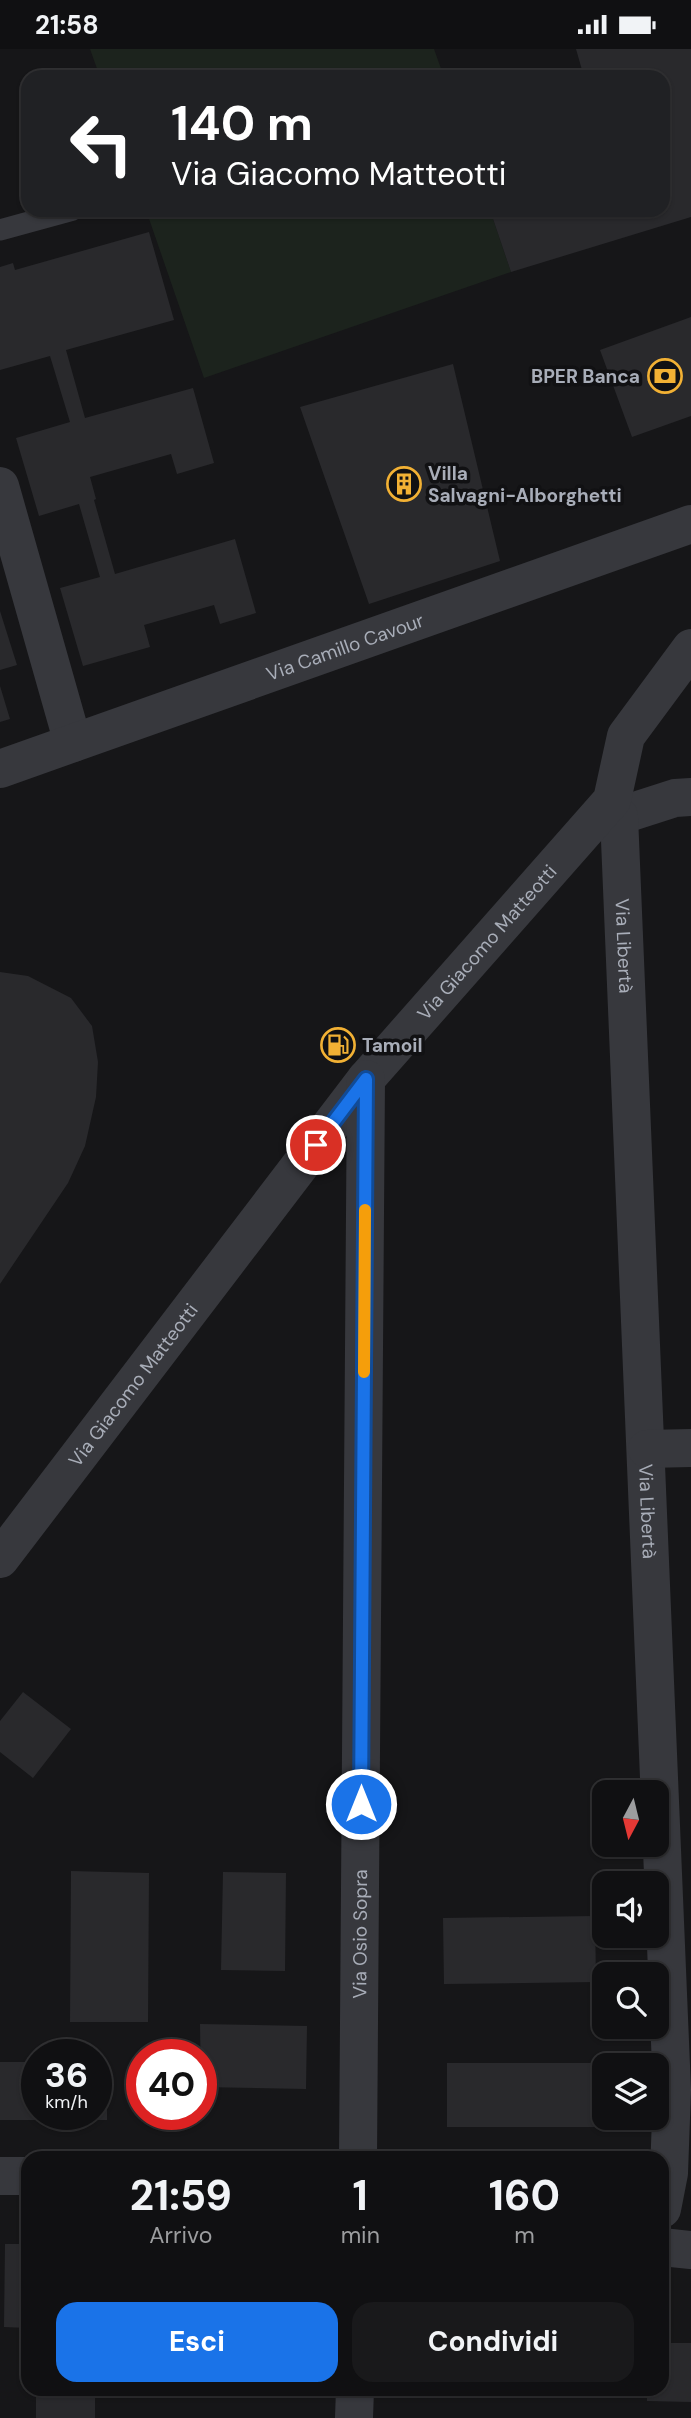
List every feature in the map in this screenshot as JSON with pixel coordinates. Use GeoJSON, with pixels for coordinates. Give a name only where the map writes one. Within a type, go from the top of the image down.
{"type":"FeatureCollection","features":[{"type":"Feature","properties":{"kind":"street"},"geometry":{"type":"LineString","coordinates":[[0,487],[73,743]]}},
{"type":"Feature","properties":{"kind":"street","name":"Via Camillo Cavour"},"geometry":{"type":"LineString","coordinates":[[0,769],[691,524]]}},
{"type":"Feature","properties":{"kind":"street","name":"Via Giacomo Matteotti"},"geometry":{"type":"LineString","coordinates":[[0,1559],[366,1079],[616,808],[626,736],[691,649]]}},
{"type":"Feature","properties":{"kind":"street"},"geometry":{"type":"LineString","coordinates":[[616,808],[675,797],[691,797]]}},
{"type":"Feature","properties":{"kind":"street","name":"Via Libertà"},"geometry":{"type":"LineString","coordinates":[[616,808],[647,1449],[672,2090],[669,2173]]}},
{"type":"Feature","properties":{"kind":"street","name":"Via Osio Sopra"},"geometry":{"type":"LineString","coordinates":[[358,2151],[366,1079]]}},
{"type":"Feature","properties":{"kind":"street"},"geometry":{"type":"LineString","coordinates":[[647,1449],[691,1448]]}},
{"type":"Feature","properties":{"kind":"street"},"geometry":{"type":"LineString","coordinates":[[0,2176],[21,2176]]}},
{"type":"Feature","properties":{"kind":"street"},"geometry":{"type":"LineString","coordinates":[[669,2247],[691,2249]]}},
{"type":"Feature","properties":{"kind":"street"},"geometry":{"type":"LineString","coordinates":[[355,2396],[355,2418]]}},
{"type":"Feature","properties":{"kind":"lane"},"geometry":{"type":"LineString","coordinates":[[0,230],[47,217]]}},
{"type":"Feature","properties":{"kind":"shaded area"},"geometry":{"type":"Polygon","coordinates":[[[90,49],[434,49],[442,70],[98,70],[90,49]]]}},
{"type":"Feature","properties":{"kind":"shaded area"},"geometry":{"type":"Polygon","coordinates":[[[148,217],[492,217],[511,272],[204,378],[148,217]]]}},
{"type":"Feature","properties":{"kind":"building"},"geometry":{"type":"Polygon","coordinates":[[[576,49],[691,49],[691,217],[511,272],[492,217],[670,217],[670,70],[582,70],[576,49]]]}},
{"type":"Feature","properties":{"kind":"building"},"geometry":{"type":"Polygon","coordinates":[[[149,232],[174,320],[66,350],[85,418],[193,388],[214,463],[177,474],[171,454],[90,477],[96,499],[94,500],[115,574],[235,539],[256,613],[220,624],[214,605],[144,625],[150,647],[83,666],[60,588],[100,577],[79,504],[39,516],[16,438],[70,422],[50,356],[0,370],[0,267],[13,263],[15,270],[149,232]]]}},
{"type":"Feature","properties":{"kind":"building"},"geometry":{"type":"Polygon","coordinates":[[[691,317],[691,416],[632,437],[600,350],[691,317]]]}},
{"type":"Feature","properties":{"kind":"building","name":"Villa Salvagni-Alborghetti"},"geometry":{"type":"Polygon","coordinates":[[[453,364],[500,561],[369,604],[300,407],[453,364]]]}},
{"type":"Feature","properties":{"kind":"building"},"geometry":{"type":"Polygon","coordinates":[[[0,611],[17,665],[0,670],[0,611]]]}},
{"type":"Feature","properties":{"kind":"building"},"geometry":{"type":"Polygon","coordinates":[[[0,686],[10,719],[0,722],[0,686]]]}},
{"type":"Feature","properties":{"kind":"building"},"geometry":{"type":"Polygon","coordinates":[[[0,972],[28,976],[71,998],[92,1026],[98,1062],[96,1097],[85,1146],[68,1183],[0,1284],[0,972]]]}},
{"type":"Feature","properties":{"kind":"building"},"geometry":{"type":"Polygon","coordinates":[[[23,1692],[71,1729],[33,1778],[0,1752],[0,1721],[23,1692]]]}},
{"type":"Feature","properties":{"kind":"building"},"geometry":{"type":"Polygon","coordinates":[[[71,1871],[149,1873],[148,2022],[70,2022],[71,1871]]]}},
{"type":"Feature","properties":{"kind":"building"},"geometry":{"type":"Polygon","coordinates":[[[223,1872],[286,1873],[285,1971],[221,1970],[223,1872]]]}},
{"type":"Feature","properties":{"kind":"building"},"geometry":{"type":"Polygon","coordinates":[[[592,1916],[592,1948],[595,1948],[596,1962],[592,1962],[592,1982],[444,1984],[443,1918],[592,1916]]]}},
{"type":"Feature","properties":{"kind":"building"},"geometry":{"type":"Polygon","coordinates":[[[200,2024],[307,2026],[306,2089],[217,2087],[217,2039],[200,2039],[200,2024]]]}},
{"type":"Feature","properties":{"kind":"building"},"geometry":{"type":"Polygon","coordinates":[[[0,2062],[21,2062],[21,2120],[0,2120],[0,2062]]]}},
{"type":"Feature","properties":{"kind":"building"},"geometry":{"type":"Polygon","coordinates":[[[447,2063],[592,2063],[592,2127],[447,2127],[447,2063]]]}},
{"type":"Feature","properties":{"kind":"building"},"geometry":{"type":"Polygon","coordinates":[[[5,2244],[21,2244],[21,2328],[4,2327],[5,2244]]]}},
{"type":"Feature","properties":{"kind":"building"},"geometry":{"type":"Polygon","coordinates":[[[669,2343],[691,2343],[691,2402],[647,2401],[647,2396],[669,2396],[669,2343]]]}},
{"type":"Feature","properties":{"kind":"building"},"geometry":{"type":"Polygon","coordinates":[[[36,2396],[95,2396],[95,2418],[36,2418],[36,2396]]]}},
{"type":"Feature","properties":{"kind":"slow traffic"},"geometry":{"type":"LineString","coordinates":[[364,1372],[365,1210]]}},
{"type":"Feature","properties":{"kind":"place","name":"BPER Banca"},"geometry":{"type":"Point","coordinates":[665,376]}},
{"type":"Feature","properties":{"kind":"place","name":"Villa Salvagni-Alborghetti"},"geometry":{"type":"Point","coordinates":[404,484]}},
{"type":"Feature","properties":{"kind":"place","name":"Tamoil"},"geometry":{"type":"Point","coordinates":[338,1045]}},
{"type":"Feature","properties":{"kind":"route"},"geometry":{"type":"LineString","coordinates":[[316,1145],[366,1079],[361,1804]]}}]}
